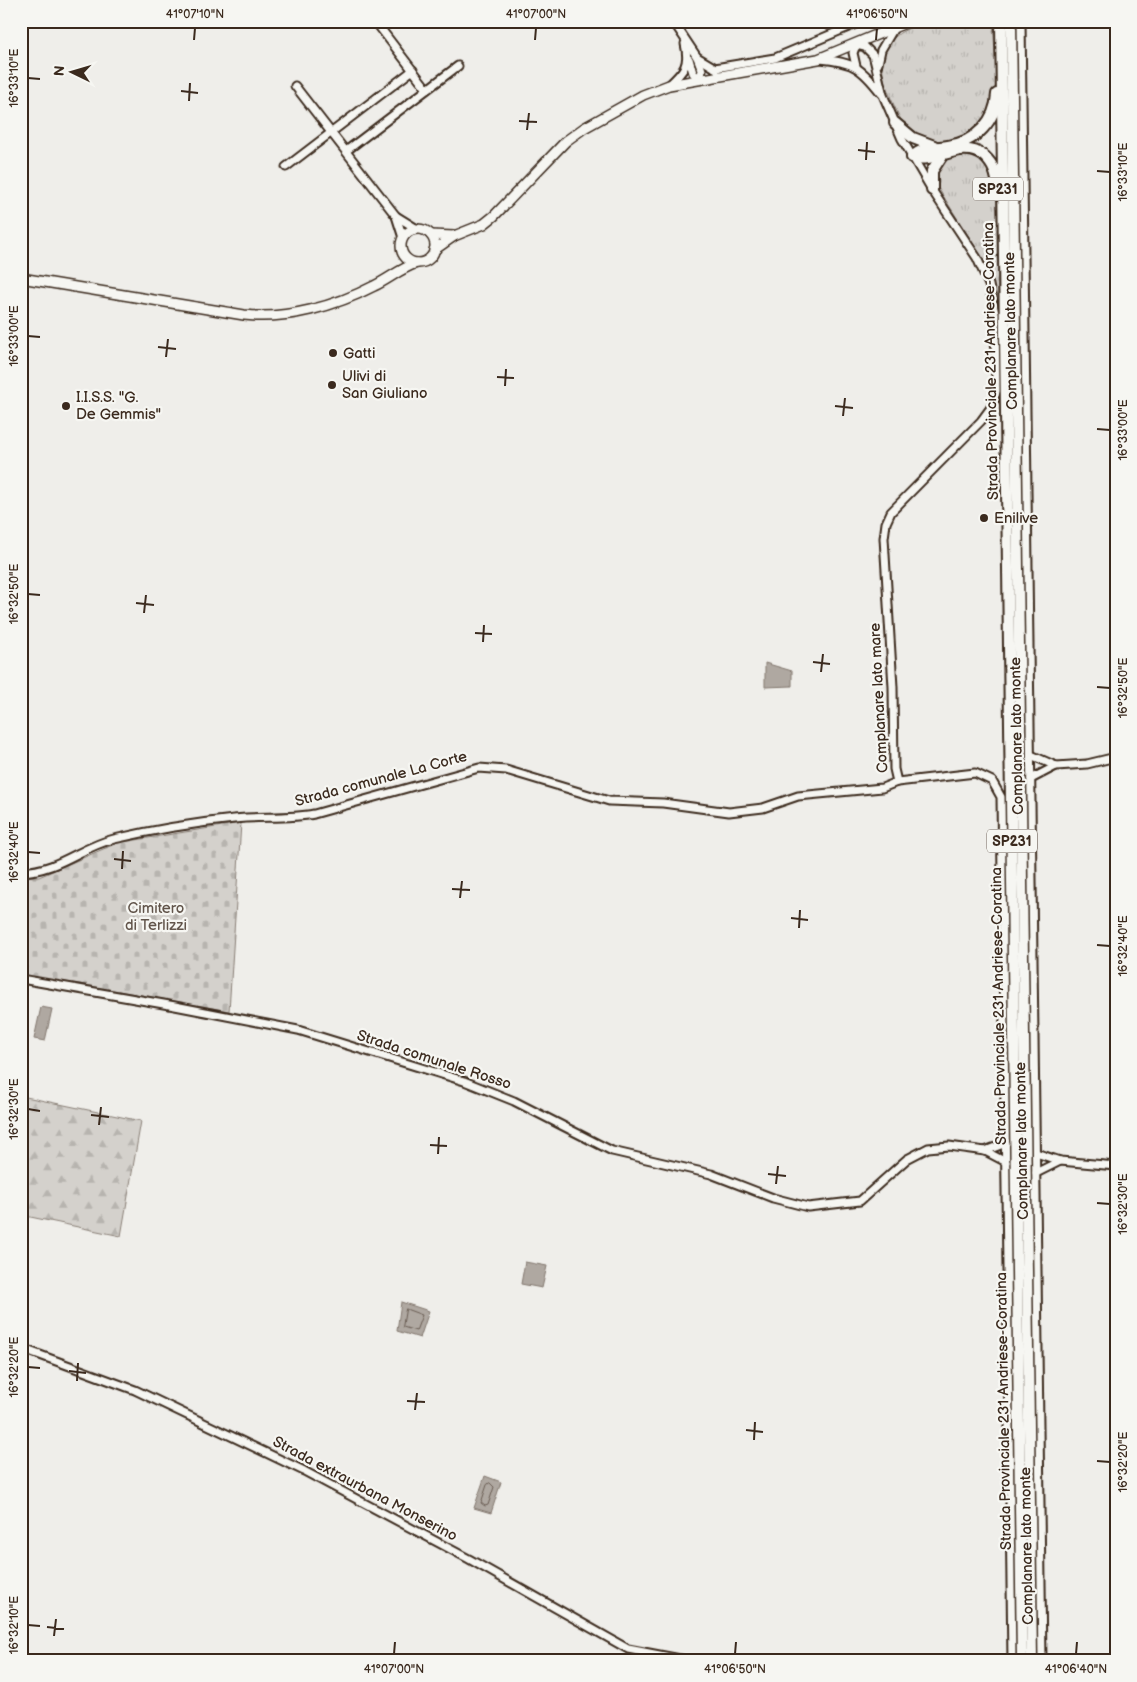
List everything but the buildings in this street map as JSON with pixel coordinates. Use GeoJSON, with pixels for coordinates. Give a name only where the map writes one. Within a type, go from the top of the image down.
{"type":"FeatureCollection","features":[{"type":"Feature","properties":{"kind":"highway","name":"SP231"},"geometry":{"type":"LineString","coordinates":[[895,123],[915,140],[941,150],[968,140],[983,128],[993,114],[997,102],[1005,23]]}},
{"type":"Feature","properties":{"kind":"highway","name":"Strada Provinciale 231 Andriese-Coratina"},"geometry":{"type":"LineString","coordinates":[[1005,23],[1005,268],[1022,1661]]}},
{"type":"Feature","properties":{"kind":"highway","name":"Strada Provinciale 231 Andriese-Coratina"},"geometry":{"type":"LineString","coordinates":[[1005,23],[1032,1661]]}},
{"type":"Feature","properties":{"kind":"highway","name":"SP231"},"geometry":{"type":"LineString","coordinates":[[912,157],[921,150],[960,149],[974,150],[987,159],[998,179],[1005,268]]}},
{"type":"Feature","properties":{"kind":"highway"},"geometry":{"type":"LineString","coordinates":[[932,190],[933,170],[941,150]]}},
{"type":"Feature","properties":{"kind":"main road"},"geometry":{"type":"LineString","coordinates":[[21,278],[234,313],[270,317],[347,298],[374,286],[394,273],[428,259],[434,250],[454,236],[484,224],[566,141],[624,104],[669,85],[818,59],[910,21]]}},
{"type":"Feature","properties":{"kind":"main road"},"geometry":{"type":"LineString","coordinates":[[394,273],[402,251],[403,238],[407,232],[416,228],[431,235],[454,236]]}},
{"type":"Feature","properties":{"kind":"main road"},"geometry":{"type":"LineString","coordinates":[[431,235],[434,240],[434,250]]}},
{"type":"Feature","properties":{"kind":"main road"},"geometry":{"type":"LineString","coordinates":[[402,251],[408,259],[418,263]]}},
{"type":"Feature","properties":{"kind":"street"},"geometry":{"type":"LineString","coordinates":[[375,21],[427,89]]}},
{"type":"Feature","properties":{"kind":"street"},"geometry":{"type":"LineString","coordinates":[[673,21],[697,57],[702,70],[700,80]]}},
{"type":"Feature","properties":{"kind":"street"},"geometry":{"type":"LineString","coordinates":[[715,68],[780,56],[863,21]]}},
{"type":"Feature","properties":{"kind":"street","name":"Complanare lato monte"},"geometry":{"type":"LineString","coordinates":[[1021,21],[1042,1661]]}},
{"type":"Feature","properties":{"kind":"street"},"geometry":{"type":"LineString","coordinates":[[877,67],[881,50],[894,28]]}},
{"type":"Feature","properties":{"kind":"street"},"geometry":{"type":"LineString","coordinates":[[685,41],[693,73],[700,80]]}},
{"type":"Feature","properties":{"kind":"street"},"geometry":{"type":"LineString","coordinates":[[856,66],[853,55],[856,44],[865,47],[871,52],[877,67],[883,96]]}},
{"type":"Feature","properties":{"kind":"street"},"geometry":{"type":"LineString","coordinates":[[697,57],[729,74]]}},
{"type":"Feature","properties":{"kind":"street"},"geometry":{"type":"LineString","coordinates":[[669,85],[683,71],[688,58]]}},
{"type":"Feature","properties":{"kind":"street"},"geometry":{"type":"LineString","coordinates":[[818,59],[840,61],[856,66],[869,77],[883,96]]}},
{"type":"Feature","properties":{"kind":"street"},"geometry":{"type":"LineString","coordinates":[[346,151],[458,66]]}},
{"type":"Feature","properties":{"kind":"street"},"geometry":{"type":"LineString","coordinates":[[286,167],[413,70]]}},
{"type":"Feature","properties":{"kind":"street"},"geometry":{"type":"LineString","coordinates":[[295,86],[396,216],[403,238]]}},
{"type":"Feature","properties":{"kind":"street","name":"Complanare lato mare"},"geometry":{"type":"LineString","coordinates":[[883,96],[912,157],[977,258],[990,288],[995,314],[996,391],[992,406],[985,417],[891,512],[886,523],[884,546],[893,687],[894,769],[897,782],[973,773],[990,780],[997,786],[1001,797],[1012,1661]]}},
{"type":"Feature","properties":{"kind":"street"},"geometry":{"type":"LineString","coordinates":[[396,216],[416,228]]}},
{"type":"Feature","properties":{"kind":"street"},"geometry":{"type":"LineString","coordinates":[[1031,755],[1056,766]]}},
{"type":"Feature","properties":{"kind":"street"},"geometry":{"type":"LineString","coordinates":[[1031,779],[1056,766],[1087,764],[1116,757]]}},
{"type":"Feature","properties":{"kind":"street","name":"Strada comunale La Corte"},"geometry":{"type":"LineString","coordinates":[[21,872],[38,871],[55,866],[112,840],[236,819],[297,817],[314,814],[479,768],[506,770],[623,803],[663,803],[729,812],[763,808],[803,795],[882,788],[897,782]]}},
{"type":"Feature","properties":{"kind":"street","name":"Strada comunale Rosso"},"geometry":{"type":"LineString","coordinates":[[21,979],[298,1030],[464,1081],[514,1101],[612,1152],[711,1174],[773,1198],[808,1207],[860,1201],[907,1159],[924,1149],[949,1146],[985,1151],[1006,1162]]}},
{"type":"Feature","properties":{"kind":"street"},"geometry":{"type":"LineString","coordinates":[[985,1151],[1006,1142]]}},
{"type":"Feature","properties":{"kind":"street"},"geometry":{"type":"LineString","coordinates":[[1036,1153],[1060,1161],[1116,1166]]}},
{"type":"Feature","properties":{"kind":"street"},"geometry":{"type":"LineString","coordinates":[[1036,1173],[1060,1161]]}},
{"type":"Feature","properties":{"kind":"street","name":"Strada extraurbana Monserino"},"geometry":{"type":"LineString","coordinates":[[21,1348],[135,1390],[304,1471],[469,1559],[628,1649],[691,1661]]}},
{"type":"Feature","properties":{"kind":"green space"},"geometry":{"type":"Polygon","coordinates":[[[926,21],[993,21],[996,80],[990,112],[977,130],[967,136],[945,143],[923,140],[909,131],[897,112],[884,77],[883,60],[889,44],[903,31],[926,21]]]}},
{"type":"Feature","properties":{"kind":"green space"},"geometry":{"type":"Polygon","coordinates":[[[956,152],[975,156],[983,160],[990,168],[994,180],[997,214],[998,307],[986,264],[935,183],[941,164],[947,157],[956,152]]]}},
{"type":"Feature","properties":{"kind":"green space","name":"Cimitero di Terlizzi"},"geometry":{"type":"Polygon","coordinates":[[[241,823],[229,1011],[80,984],[21,976],[21,876],[39,877],[117,843],[241,823]]]}},
{"type":"Feature","properties":{"kind":"green space"},"geometry":{"type":"Polygon","coordinates":[[[21,1096],[141,1121],[121,1236],[21,1215],[21,1096]]]}},
{"type":"Feature","properties":{"kind":"water"},"geometry":{"type":"Polygon","coordinates":[[[765,663],[792,671],[792,686],[765,687],[765,663]]]}},
{"type":"Feature","properties":{"kind":"water"},"geometry":{"type":"Polygon","coordinates":[[[41,1007],[52,1009],[45,1041],[34,1039],[41,1007]]]}},
{"type":"Feature","properties":{"kind":"water"},"geometry":{"type":"Polygon","coordinates":[[[525,1262],[547,1266],[542,1288],[521,1284],[525,1262]]]}},
{"type":"Feature","properties":{"kind":"water"},"geometry":{"type":"Polygon","coordinates":[[[401,1302],[429,1311],[420,1338],[397,1331],[401,1302]]]}},
{"type":"Feature","properties":{"kind":"water"},"geometry":{"type":"Polygon","coordinates":[[[485,1476],[501,1482],[491,1513],[474,1508],[485,1476]]]}},
{"type":"Feature","properties":{"kind":"place","name":"Gatti"},"geometry":{"type":"Point","coordinates":[333,353]}},
{"type":"Feature","properties":{"kind":"place","name":"Ulivi di San Giuliano"},"geometry":{"type":"Point","coordinates":[332,385]}},
{"type":"Feature","properties":{"kind":"place","name":"I.I.S.S. \"G. De Gemmis\""},"geometry":{"type":"Point","coordinates":[66,406]}},
{"type":"Feature","properties":{"kind":"place","name":"Enilive"},"geometry":{"type":"Point","coordinates":[984,518]}}]}
